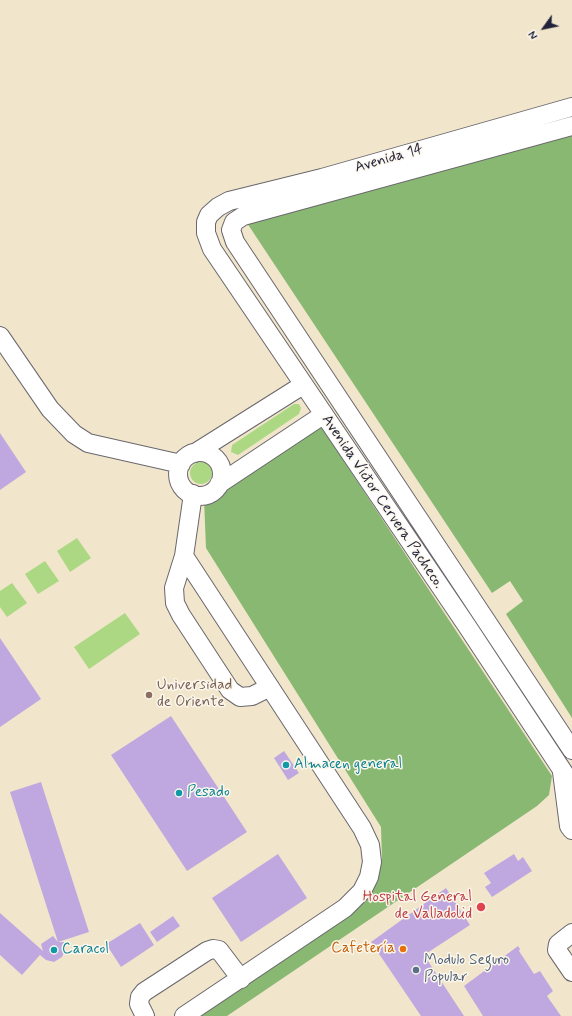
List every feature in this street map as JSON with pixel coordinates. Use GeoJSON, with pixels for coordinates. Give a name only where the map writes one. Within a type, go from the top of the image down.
{"type":"FeatureCollection","features":[{"type":"Feature","properties":{"kind":"street","name":"Avenida 14"},"geometry":{"type":"LineString","coordinates":[[206,233],[206,222],[209,215],[218,207],[229,202],[322,178],[572,107]]}},
{"type":"Feature","properties":{"kind":"street","name":"Avenida 14"},"geometry":{"type":"LineString","coordinates":[[231,230],[234,222],[242,216],[572,126]]}},
{"type":"Feature","properties":{"kind":"street"},"geometry":{"type":"LineString","coordinates":[[206,233],[231,230]]}},
{"type":"Feature","properties":{"kind":"street","name":"Avenida Víctor Cervera Pacheco."},"geometry":{"type":"LineString","coordinates":[[231,230],[235,242],[568,743]]}},
{"type":"Feature","properties":{"kind":"street","name":"Avenida Víctor Cervera Pacheco."},"geometry":{"type":"LineString","coordinates":[[206,233],[212,249],[467,626],[572,785]]}},
{"type":"Feature","properties":{"kind":"street"},"geometry":{"type":"LineString","coordinates":[[0,336],[50,409],[74,434],[88,443],[181,464]]}},
{"type":"Feature","properties":{"kind":"street"},"geometry":{"type":"LineString","coordinates":[[195,453],[206,454],[216,459],[222,473],[219,484],[215,490],[209,494],[201,496],[184,489],[180,483],[178,475],[181,464],[185,458],[303,385]]}},
{"type":"Feature","properties":{"kind":"street"},"geometry":{"type":"LineString","coordinates":[[219,484],[323,415]]}},
{"type":"Feature","properties":{"kind":"street"},"geometry":{"type":"LineString","coordinates":[[193,494],[184,556],[174,588],[176,603],[181,616],[230,690],[240,697],[252,696],[270,687]]}},
{"type":"Feature","properties":{"kind":"street"},"geometry":{"type":"LineString","coordinates":[[184,556],[362,828],[370,845],[372,862],[369,877],[362,891],[345,908],[184,1016]]}},
{"type":"Feature","properties":{"kind":"street"},"geometry":{"type":"LineString","coordinates":[[547,747],[568,743]]}},
{"type":"Feature","properties":{"kind":"street"},"geometry":{"type":"LineString","coordinates":[[562,769],[569,826],[572,830]]}},
{"type":"Feature","properties":{"kind":"street"},"geometry":{"type":"LineString","coordinates":[[572,933],[558,944],[557,950],[572,972]]}},
{"type":"Feature","properties":{"kind":"street"},"geometry":{"type":"LineString","coordinates":[[145,1016],[139,1004],[140,997],[144,992],[206,951],[213,949],[219,950],[241,979]]}},
{"type":"Feature","properties":{"kind":"green space"},"geometry":{"type":"Polygon","coordinates":[[[572,123],[572,718],[506,614],[523,601],[510,581],[492,593],[247,223],[572,123]]]}},
{"type":"Feature","properties":{"kind":"green space"},"geometry":{"type":"Polygon","coordinates":[[[294,404],[299,404],[301,408],[299,414],[238,455],[231,452],[232,445],[294,404]]]}},
{"type":"Feature","properties":{"kind":"green space"},"geometry":{"type":"Polygon","coordinates":[[[316,419],[552,776],[549,795],[537,806],[227,1016],[179,1016],[365,889],[382,859],[381,827],[206,548],[204,499],[316,419]]]}},
{"type":"Feature","properties":{"kind":"green space"},"geometry":{"type":"Polygon","coordinates":[[[201,462],[209,465],[212,473],[209,481],[201,484],[193,481],[190,473],[193,465],[201,462]]]}},
{"type":"Feature","properties":{"kind":"green space"},"geometry":{"type":"Polygon","coordinates":[[[77,538],[91,558],[70,572],[57,551],[77,538]]]}},
{"type":"Feature","properties":{"kind":"green space"},"geometry":{"type":"Polygon","coordinates":[[[45,561],[59,581],[38,594],[25,574],[45,561]]]}},
{"type":"Feature","properties":{"kind":"green space"},"geometry":{"type":"Polygon","coordinates":[[[12,583],[27,603],[7,617],[0,607],[0,591],[12,583]]]}},
{"type":"Feature","properties":{"kind":"green space"},"geometry":{"type":"Polygon","coordinates":[[[125,613],[140,634],[89,669],[74,647],[125,613]]]}},
{"type":"Feature","properties":{"kind":"building"},"geometry":{"type":"Polygon","coordinates":[[[0,433],[26,472],[0,490],[0,433]]]}},
{"type":"Feature","properties":{"kind":"building"},"geometry":{"type":"Polygon","coordinates":[[[0,638],[41,699],[0,727],[0,638]]]}},
{"type":"Feature","properties":{"kind":"building","name":"Pesado"},"geometry":{"type":"Polygon","coordinates":[[[171,716],[247,832],[187,871],[111,755],[171,716]]]}},
{"type":"Feature","properties":{"kind":"building","name":"Almacen general"},"geometry":{"type":"Polygon","coordinates":[[[284,751],[299,773],[288,780],[274,758],[284,751]]]}},
{"type":"Feature","properties":{"kind":"building"},"geometry":{"type":"Polygon","coordinates":[[[41,782],[89,932],[58,942],[10,792],[41,782]]]}},
{"type":"Feature","properties":{"kind":"building"},"geometry":{"type":"Polygon","coordinates":[[[278,854],[307,898],[241,942],[212,898],[278,854]]]}},
{"type":"Feature","properties":{"kind":"building"},"geometry":{"type":"Polygon","coordinates":[[[514,854],[518,861],[523,857],[532,871],[492,897],[485,887],[491,883],[484,873],[514,854]]]}},
{"type":"Feature","properties":{"kind":"building"},"geometry":{"type":"Polygon","coordinates":[[[446,888],[470,925],[424,955],[464,1016],[421,1016],[371,942],[446,888]]]}},
{"type":"Feature","properties":{"kind":"building"},"geometry":{"type":"Polygon","coordinates":[[[0,913],[43,951],[41,944],[53,936],[58,942],[64,942],[66,948],[62,957],[54,962],[46,960],[40,955],[22,975],[0,955],[0,913]]]}},
{"type":"Feature","properties":{"kind":"building"},"geometry":{"type":"Polygon","coordinates":[[[173,916],[180,926],[157,942],[150,932],[173,916]]]}},
{"type":"Feature","properties":{"kind":"building"},"geometry":{"type":"Polygon","coordinates":[[[140,923],[154,945],[121,967],[106,944],[140,923]]]}},
{"type":"Feature","properties":{"kind":"building"},"geometry":{"type":"Polygon","coordinates":[[[518,946],[520,949],[519,951],[534,974],[540,971],[553,991],[547,996],[561,1016],[483,1016],[464,986],[518,946]]]}},
{"type":"Feature","properties":{"kind":"place","name":"Universidad de Oriente"},"geometry":{"type":"Point","coordinates":[149,695]}},
{"type":"Feature","properties":{"kind":"place","name":"Almacen general"},"geometry":{"type":"Point","coordinates":[286,765]}},
{"type":"Feature","properties":{"kind":"place","name":"Pesado"},"geometry":{"type":"Point","coordinates":[179,793]}},
{"type":"Feature","properties":{"kind":"place","name":"Hospital General de Valladolid"},"geometry":{"type":"Point","coordinates":[481,907]}},
{"type":"Feature","properties":{"kind":"place","name":"Cafetería"},"geometry":{"type":"Point","coordinates":[403,949]}},
{"type":"Feature","properties":{"kind":"place","name":"Caracol"},"geometry":{"type":"Point","coordinates":[54,950]}},
{"type":"Feature","properties":{"kind":"place","name":"Modulo Seguro Popular"},"geometry":{"type":"Point","coordinates":[416,970]}}]}
